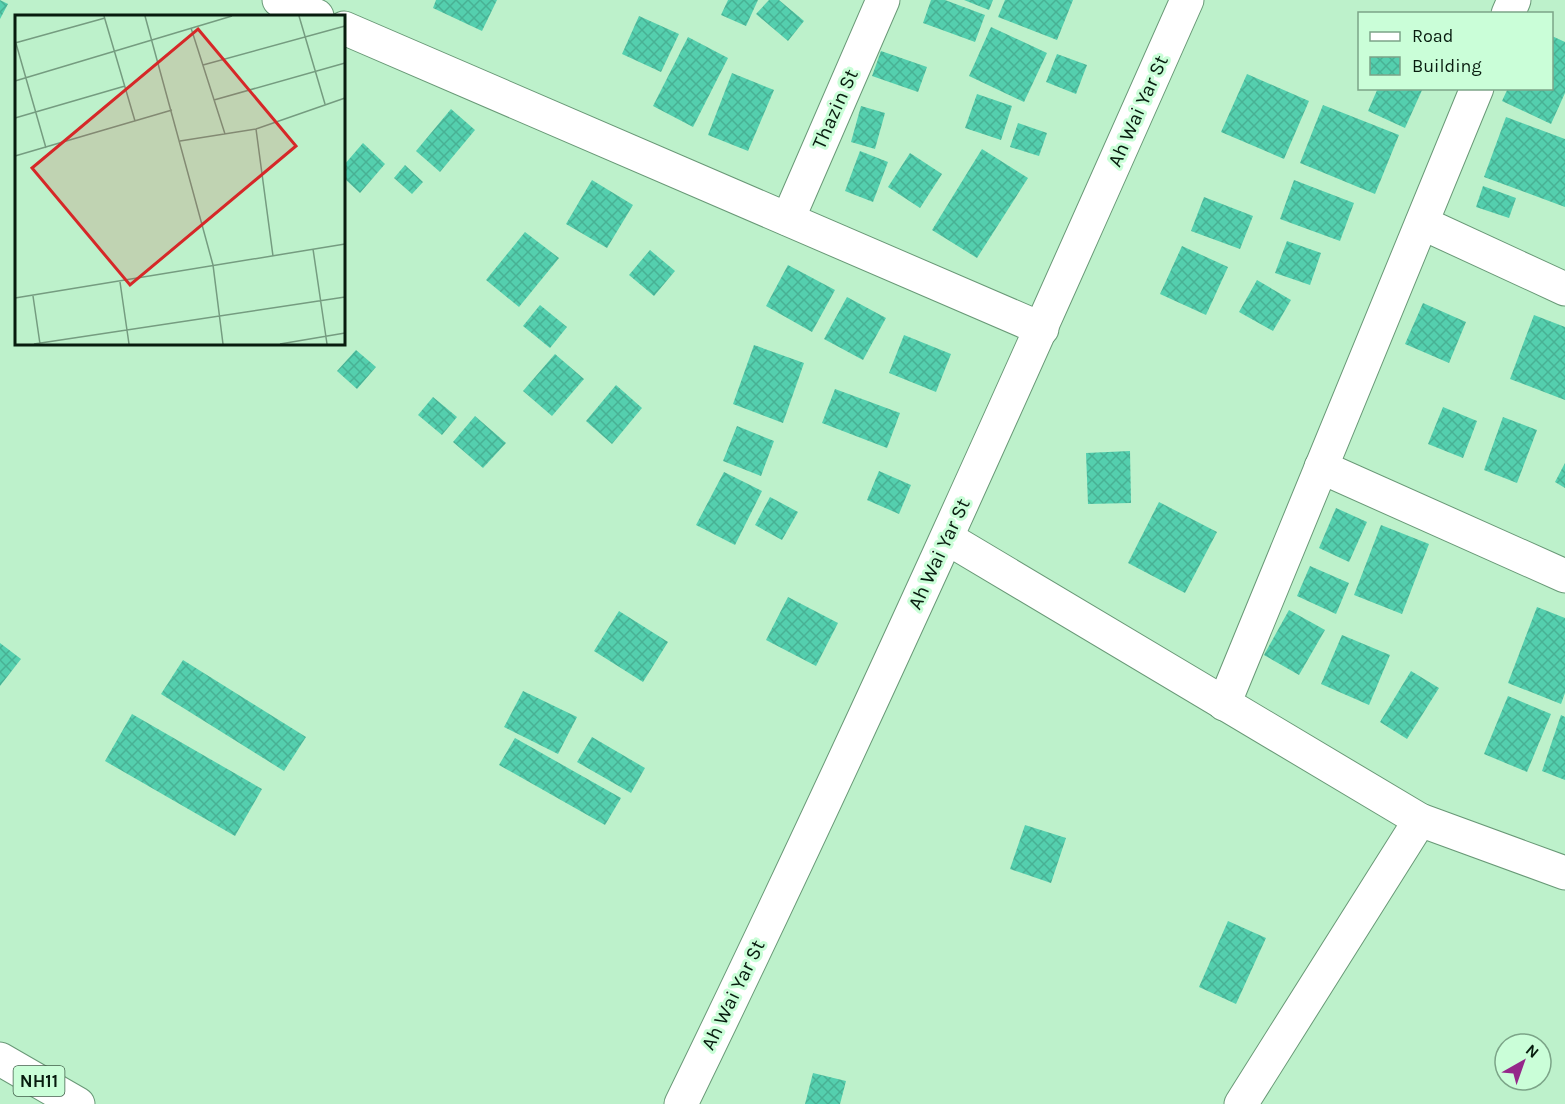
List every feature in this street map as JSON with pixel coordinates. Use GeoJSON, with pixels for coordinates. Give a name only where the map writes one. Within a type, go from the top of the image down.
{"type":"FeatureCollection","features":[{"type":"Feature","properties":{"kind":"main road"},"geometry":{"type":"LineString","coordinates":[[279,0],[315,15]]}},
{"type":"Feature","properties":{"kind":"main road","name":"Thazin St"},"geometry":{"type":"LineString","coordinates":[[788,219],[883,0]]}},
{"type":"Feature","properties":{"kind":"main road","name":"Ah Wai Yar St"},"geometry":{"type":"LineString","coordinates":[[681,1104],[947,538],[1187,0]]}},
{"type":"Feature","properties":{"kind":"main road"},"geometry":{"type":"LineString","coordinates":[[345,28],[1041,329]]}},
{"type":"Feature","properties":{"kind":"main road"},"geometry":{"type":"LineString","coordinates":[[1224,704],[1476,90]]}},
{"type":"Feature","properties":{"kind":"main road"},"geometry":{"type":"LineString","coordinates":[[1422,223],[1565,290]]}},
{"type":"Feature","properties":{"kind":"main road"},"geometry":{"type":"LineString","coordinates":[[1321,467],[1565,576]]}},
{"type":"Feature","properties":{"kind":"main road"},"geometry":{"type":"LineString","coordinates":[[947,538],[1420,820],[1565,873]]}},
{"type":"Feature","properties":{"kind":"main road"},"geometry":{"type":"LineString","coordinates":[[1241,1104],[1420,820]]}},
{"type":"Feature","properties":{"kind":"main road","name":"NH11"},"geometry":{"type":"LineString","coordinates":[[0,1059],[78,1104]]}},
{"type":"Feature","properties":{"kind":"building"},"geometry":{"type":"Polygon","coordinates":[[[0,0],[8,4],[0,19],[0,0]]]}},
{"type":"Feature","properties":{"kind":"building"},"geometry":{"type":"Polygon","coordinates":[[[436,0],[497,0],[482,31],[433,8],[436,0]]]}},
{"type":"Feature","properties":{"kind":"building"},"geometry":{"type":"Polygon","coordinates":[[[728,0],[758,0],[746,26],[721,15],[728,0]]]}},
{"type":"Feature","properties":{"kind":"building"},"geometry":{"type":"Polygon","coordinates":[[[769,0],[779,0],[804,21],[788,41],[756,14],[769,0]]]}},
{"type":"Feature","properties":{"kind":"building"},"geometry":{"type":"Polygon","coordinates":[[[931,0],[945,0],[985,15],[975,42],[923,23],[931,0]]]}},
{"type":"Feature","properties":{"kind":"building"},"geometry":{"type":"Polygon","coordinates":[[[964,0],[993,0],[989,10],[964,0]]]}},
{"type":"Feature","properties":{"kind":"building"},"geometry":{"type":"Polygon","coordinates":[[[1005,0],[1073,0],[1057,40],[998,17],[1005,0]]]}},
{"type":"Feature","properties":{"kind":"building"},"geometry":{"type":"Polygon","coordinates":[[[639,16],[679,34],[661,72],[622,54],[639,16]]]}},
{"type":"Feature","properties":{"kind":"building"},"geometry":{"type":"Polygon","coordinates":[[[991,27],[1047,53],[1024,102],[969,76],[991,27]]]}},
{"type":"Feature","properties":{"kind":"building"},"geometry":{"type":"Polygon","coordinates":[[[1553,36],[1565,42],[1565,93],[1551,124],[1502,101],[1507,90],[1553,90],[1553,36]]]}},
{"type":"Feature","properties":{"kind":"building"},"geometry":{"type":"Polygon","coordinates":[[[688,37],[728,58],[693,127],[653,106],[688,37]]]}},
{"type":"Feature","properties":{"kind":"building"},"geometry":{"type":"Polygon","coordinates":[[[881,51],[927,67],[918,92],[872,76],[881,51]]]}},
{"type":"Feature","properties":{"kind":"building"},"geometry":{"type":"Polygon","coordinates":[[[1057,54],[1087,65],[1076,94],[1046,82],[1057,54]]]}},
{"type":"Feature","properties":{"kind":"building"},"geometry":{"type":"Polygon","coordinates":[[[732,73],[774,90],[748,151],[708,135],[732,73]]]}},
{"type":"Feature","properties":{"kind":"building"},"geometry":{"type":"Polygon","coordinates":[[[1247,74],[1309,101],[1284,159],[1221,132],[1247,74]]]}},
{"type":"Feature","properties":{"kind":"building"},"geometry":{"type":"Polygon","coordinates":[[[1377,90],[1422,90],[1405,128],[1368,111],[1377,90]]]}},
{"type":"Feature","properties":{"kind":"building"},"geometry":{"type":"Polygon","coordinates":[[[977,94],[1012,106],[1001,140],[965,128],[977,94]]]}},
{"type":"Feature","properties":{"kind":"building"},"geometry":{"type":"Polygon","coordinates":[[[1323,105],[1399,135],[1375,194],[1300,163],[1323,105]]]}},
{"type":"Feature","properties":{"kind":"building"},"geometry":{"type":"Polygon","coordinates":[[[861,106],[885,113],[875,149],[851,142],[861,106]]]}},
{"type":"Feature","properties":{"kind":"building"},"geometry":{"type":"Polygon","coordinates":[[[451,109],[475,130],[440,172],[416,151],[451,109]]]}},
{"type":"Feature","properties":{"kind":"building"},"geometry":{"type":"Polygon","coordinates":[[[1506,117],[1565,139],[1565,207],[1484,177],[1506,117]]]}},
{"type":"Feature","properties":{"kind":"building"},"geometry":{"type":"Polygon","coordinates":[[[1018,123],[1047,133],[1039,156],[1010,147],[1018,123]]]}},
{"type":"Feature","properties":{"kind":"building"},"geometry":{"type":"Polygon","coordinates":[[[363,143],[385,164],[360,193],[345,179],[345,164],[363,143]]]}},
{"type":"Feature","properties":{"kind":"building"},"geometry":{"type":"Polygon","coordinates":[[[982,149],[1028,178],[977,258],[932,230],[982,149]]]}},
{"type":"Feature","properties":{"kind":"building"},"geometry":{"type":"Polygon","coordinates":[[[860,151],[888,162],[873,202],[845,191],[860,151]]]}},
{"type":"Feature","properties":{"kind":"building"},"geometry":{"type":"Polygon","coordinates":[[[910,153],[942,174],[920,208],[888,187],[910,153]]]}},
{"type":"Feature","properties":{"kind":"building"},"geometry":{"type":"Polygon","coordinates":[[[405,165],[423,182],[412,194],[394,178],[405,165]]]}},
{"type":"Feature","properties":{"kind":"building"},"geometry":{"type":"Polygon","coordinates":[[[592,180],[633,205],[607,248],[566,224],[592,180]]]}},
{"type":"Feature","properties":{"kind":"building"},"geometry":{"type":"Polygon","coordinates":[[[1294,180],[1354,203],[1340,241],[1280,219],[1294,180]]]}},
{"type":"Feature","properties":{"kind":"building"},"geometry":{"type":"Polygon","coordinates":[[[1483,186],[1516,198],[1509,218],[1476,207],[1483,186]]]}},
{"type":"Feature","properties":{"kind":"building"},"geometry":{"type":"Polygon","coordinates":[[[1204,197],[1253,216],[1240,249],[1191,231],[1204,197]]]}},
{"type":"Feature","properties":{"kind":"building"},"geometry":{"type":"Polygon","coordinates":[[[525,232],[559,258],[519,307],[486,280],[525,232]]]}},
{"type":"Feature","properties":{"kind":"building"},"geometry":{"type":"Polygon","coordinates":[[[1287,241],[1321,253],[1310,285],[1275,273],[1287,241]]]}},
{"type":"Feature","properties":{"kind":"building"},"geometry":{"type":"Polygon","coordinates":[[[1182,246],[1228,267],[1206,315],[1160,294],[1182,246]]]}},
{"type":"Feature","properties":{"kind":"building"},"geometry":{"type":"Polygon","coordinates":[[[650,250],[675,271],[654,296],[629,275],[650,250]]]}},
{"type":"Feature","properties":{"kind":"building"},"geometry":{"type":"Polygon","coordinates":[[[788,265],[835,290],[812,332],[766,306],[788,265]]]}},
{"type":"Feature","properties":{"kind":"building"},"geometry":{"type":"Polygon","coordinates":[[[1257,280],[1291,300],[1273,331],[1239,312],[1257,280]]]}},
{"type":"Feature","properties":{"kind":"building"},"geometry":{"type":"Polygon","coordinates":[[[847,297],[886,318],[863,360],[824,339],[847,297]]]}},
{"type":"Feature","properties":{"kind":"building"},"geometry":{"type":"Polygon","coordinates":[[[1423,303],[1466,322],[1449,363],[1405,344],[1423,303]]]}},
{"type":"Feature","properties":{"kind":"building"},"geometry":{"type":"Polygon","coordinates":[[[540,305],[567,327],[550,348],[523,326],[540,305]]]}},
{"type":"Feature","properties":{"kind":"building"},"geometry":{"type":"Polygon","coordinates":[[[1534,315],[1565,327],[1565,400],[1510,379],[1534,315]]]}},
{"type":"Feature","properties":{"kind":"building"},"geometry":{"type":"Polygon","coordinates":[[[904,335],[951,354],[936,392],[889,373],[904,335]]]}},
{"type":"Feature","properties":{"kind":"building"},"geometry":{"type":"Polygon","coordinates":[[[754,345],[804,363],[783,423],[733,404],[754,345]]]}},
{"type":"Feature","properties":{"kind":"building"},"geometry":{"type":"Polygon","coordinates":[[[356,350],[376,367],[357,389],[337,371],[356,350]]]}},
{"type":"Feature","properties":{"kind":"building"},"geometry":{"type":"Polygon","coordinates":[[[555,354],[584,379],[552,416],[523,391],[555,354]]]}},
{"type":"Feature","properties":{"kind":"building"},"geometry":{"type":"Polygon","coordinates":[[[616,385],[642,408],[612,444],[586,421],[616,385]]]}},
{"type":"Feature","properties":{"kind":"building"},"geometry":{"type":"Polygon","coordinates":[[[835,389],[900,413],[887,448],[822,423],[835,389]]]}},
{"type":"Feature","properties":{"kind":"building"},"geometry":{"type":"Polygon","coordinates":[[[433,397],[457,417],[442,435],[418,415],[433,397]]]}},
{"type":"Feature","properties":{"kind":"building"},"geometry":{"type":"Polygon","coordinates":[[[1443,407],[1477,421],[1463,458],[1428,444],[1443,407]]]}},
{"type":"Feature","properties":{"kind":"building"},"geometry":{"type":"Polygon","coordinates":[[[475,416],[506,443],[483,468],[453,442],[475,416]]]}},
{"type":"Feature","properties":{"kind":"building"},"geometry":{"type":"Polygon","coordinates":[[[1503,417],[1537,430],[1517,483],[1484,470],[1503,417]]]}},
{"type":"Feature","properties":{"kind":"building"},"geometry":{"type":"Polygon","coordinates":[[[737,426],[774,441],[761,476],[723,461],[737,426]]]}},
{"type":"Feature","properties":{"kind":"building"},"geometry":{"type":"Polygon","coordinates":[[[1130,451],[1131,503],[1088,504],[1086,453],[1130,451]]]}},
{"type":"Feature","properties":{"kind":"building"},"geometry":{"type":"Polygon","coordinates":[[[1565,463],[1565,488],[1555,482],[1565,463]]]}},
{"type":"Feature","properties":{"kind":"building"},"geometry":{"type":"Polygon","coordinates":[[[879,471],[911,485],[899,514],[867,500],[879,471]]]}},
{"type":"Feature","properties":{"kind":"building"},"geometry":{"type":"Polygon","coordinates":[[[724,472],[762,491],[735,545],[696,525],[724,472]]]}},
{"type":"Feature","properties":{"kind":"building"},"geometry":{"type":"Polygon","coordinates":[[[770,497],[798,512],[782,540],[755,525],[770,497]]]}},
{"type":"Feature","properties":{"kind":"building"},"geometry":{"type":"Polygon","coordinates":[[[1159,502],[1217,532],[1185,593],[1128,563],[1159,502]]]}},
{"type":"Feature","properties":{"kind":"building"},"geometry":{"type":"Polygon","coordinates":[[[1336,508],[1367,522],[1349,562],[1319,548],[1336,508]]]}},
{"type":"Feature","properties":{"kind":"building"},"geometry":{"type":"Polygon","coordinates":[[[1381,525],[1429,544],[1402,614],[1354,595],[1381,525]]]}},
{"type":"Feature","properties":{"kind":"building"},"geometry":{"type":"Polygon","coordinates":[[[1310,566],[1349,583],[1336,614],[1297,596],[1310,566]]]}},
{"type":"Feature","properties":{"kind":"building"},"geometry":{"type":"Polygon","coordinates":[[[788,597],[838,623],[816,666],[766,640],[788,597]]]}},
{"type":"Feature","properties":{"kind":"building"},"geometry":{"type":"Polygon","coordinates":[[[1537,607],[1565,618],[1565,693],[1561,704],[1508,683],[1537,607]]]}},
{"type":"Feature","properties":{"kind":"building"},"geometry":{"type":"Polygon","coordinates":[[[1289,610],[1325,630],[1299,675],[1264,655],[1289,610]]]}},
{"type":"Feature","properties":{"kind":"building"},"geometry":{"type":"Polygon","coordinates":[[[619,611],[668,642],[643,682],[594,651],[619,611]]]}},
{"type":"Feature","properties":{"kind":"building"},"geometry":{"type":"Polygon","coordinates":[[[1342,635],[1390,655],[1369,705],[1321,684],[1342,635]]]}},
{"type":"Feature","properties":{"kind":"building"},"geometry":{"type":"Polygon","coordinates":[[[0,643],[21,659],[0,686],[0,643]]]}},
{"type":"Feature","properties":{"kind":"building"},"geometry":{"type":"Polygon","coordinates":[[[183,660],[306,737],[284,771],[161,694],[183,660]]]}},
{"type":"Feature","properties":{"kind":"building"},"geometry":{"type":"Polygon","coordinates":[[[1411,671],[1439,688],[1407,739],[1380,722],[1411,671]]]}},
{"type":"Feature","properties":{"kind":"building"},"geometry":{"type":"Polygon","coordinates":[[[523,691],[577,717],[558,754],[504,727],[523,691]]]}},
{"type":"Feature","properties":{"kind":"building"},"geometry":{"type":"Polygon","coordinates":[[[1508,696],[1551,714],[1527,772],[1484,754],[1508,696]]]}},
{"type":"Feature","properties":{"kind":"building"},"geometry":{"type":"Polygon","coordinates":[[[132,714],[262,789],[235,836],[105,761],[132,714]]]}},
{"type":"Feature","properties":{"kind":"building"},"geometry":{"type":"Polygon","coordinates":[[[1561,715],[1565,717],[1565,780],[1542,771],[1561,715]]]}},
{"type":"Feature","properties":{"kind":"building"},"geometry":{"type":"Polygon","coordinates":[[[592,737],[645,768],[631,793],[577,762],[592,737]]]}},
{"type":"Feature","properties":{"kind":"building"},"geometry":{"type":"Polygon","coordinates":[[[515,738],[621,798],[605,825],[499,765],[515,738]]]}},
{"type":"Feature","properties":{"kind":"building"},"geometry":{"type":"Polygon","coordinates":[[[1025,825],[1066,838],[1051,883],[1010,869],[1025,825]]]}},
{"type":"Feature","properties":{"kind":"building"},"geometry":{"type":"Polygon","coordinates":[[[1228,921],[1266,938],[1236,1004],[1199,987],[1228,921]]]}},
{"type":"Feature","properties":{"kind":"building"},"geometry":{"type":"Polygon","coordinates":[[[813,1073],[846,1081],[840,1104],[805,1104],[813,1073]]]}}]}
